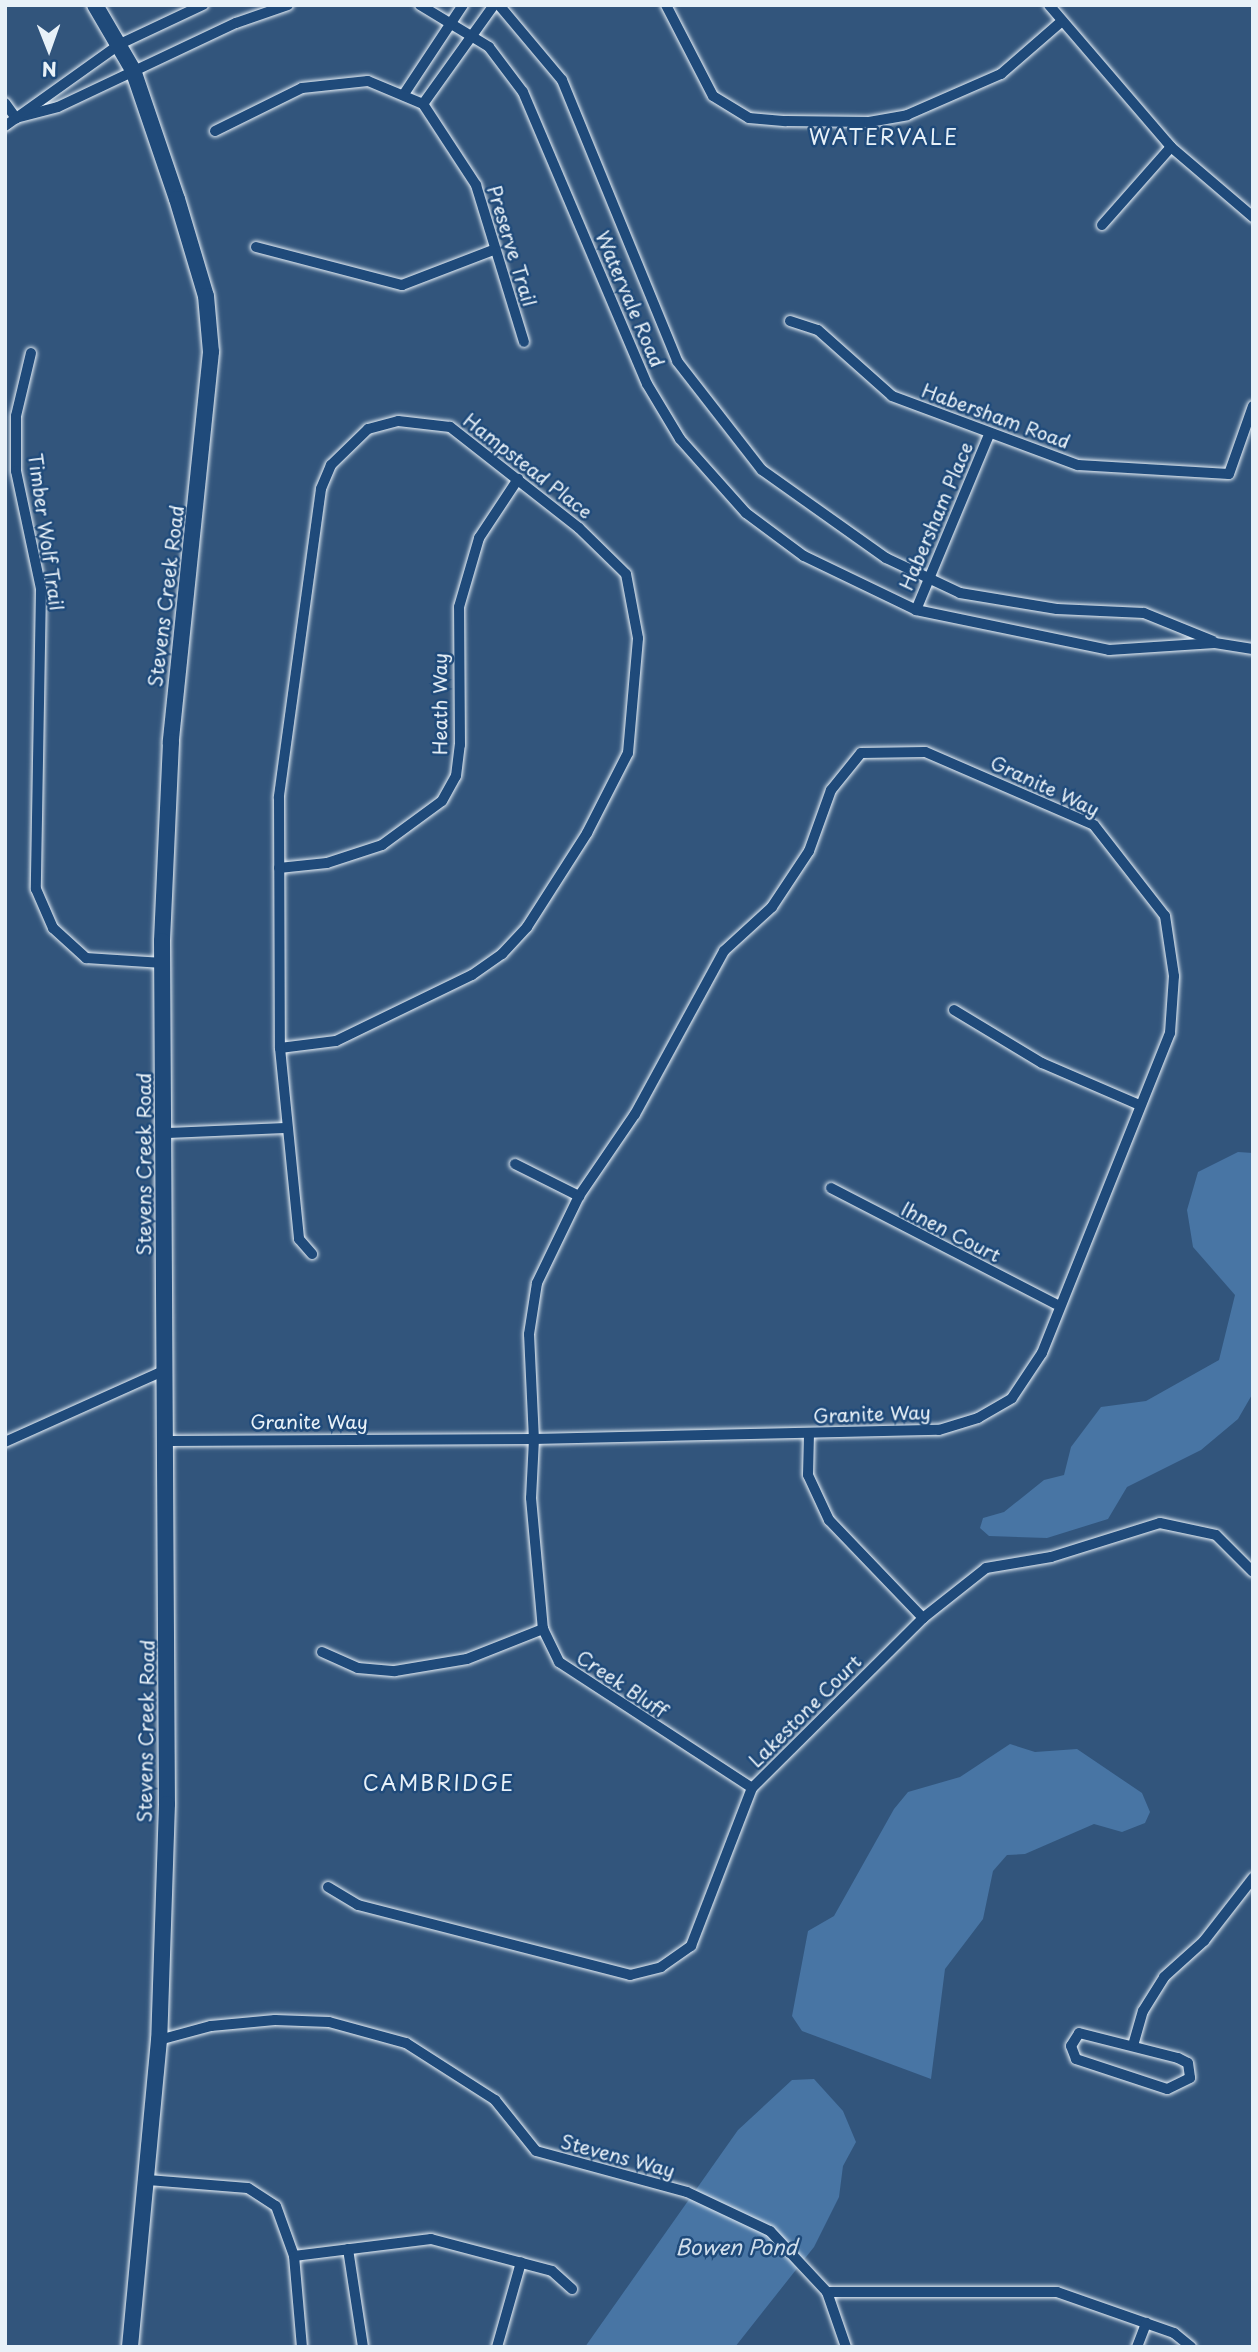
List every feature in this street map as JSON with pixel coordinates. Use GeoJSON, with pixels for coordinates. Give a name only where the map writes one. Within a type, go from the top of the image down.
{"type":"FeatureCollection","features":[{"type":"Feature","properties":{"kind":"street","name":"Stevens Creek Road"},"geometry":{"type":"LineString","coordinates":[[95,5],[133,70],[206,296],[211,352],[171,742],[163,963],[167,1133],[166,1370],[169,1441],[159,2039],[148,2180],[130,2347]]}},
{"type":"Feature","properties":{"kind":"street"},"geometry":{"type":"LineString","coordinates":[[5,126],[120,44],[203,5]]}},
{"type":"Feature","properties":{"kind":"street"},"geometry":{"type":"LineString","coordinates":[[16,118],[80,96],[133,70],[288,5]]}},
{"type":"Feature","properties":{"kind":"street","name":"Watervale Road"},"geometry":{"type":"LineString","coordinates":[[420,5],[453,20],[473,35],[523,92],[624,339],[680,439],[746,513],[804,556],[916,610],[1110,650],[1215,643],[1253,649]]}},
{"type":"Feature","properties":{"kind":"street"},"geometry":{"type":"LineString","coordinates":[[404,94],[463,5]]}},
{"type":"Feature","properties":{"kind":"street"},"geometry":{"type":"LineString","coordinates":[[423,104],[497,5]]}},
{"type":"Feature","properties":{"kind":"street","name":"Watervale Road"},"geometry":{"type":"LineString","coordinates":[[497,5],[562,80],[654,313],[706,405],[737,445],[789,492],[886,558],[929,578],[998,600],[1144,613],[1215,643]]}},
{"type":"Feature","properties":{"kind":"street"},"geometry":{"type":"LineString","coordinates":[[666,5],[713,96],[749,118],[786,121],[869,122],[907,115],[1001,74],[1062,21]]}},
{"type":"Feature","properties":{"kind":"street"},"geometry":{"type":"LineString","coordinates":[[1049,5],[1171,147],[1253,217]]}},
{"type":"Feature","properties":{"kind":"street"},"geometry":{"type":"LineString","coordinates":[[70,78],[80,96]]}},
{"type":"Feature","properties":{"kind":"street","name":"Preserve Trail"},"geometry":{"type":"LineString","coordinates":[[215,131],[302,88],[368,81],[423,104],[476,185],[493,250],[524,342]]}},
{"type":"Feature","properties":{"kind":"street"},"geometry":{"type":"LineString","coordinates":[[5,103],[16,118]]}},
{"type":"Feature","properties":{"kind":"street"},"geometry":{"type":"LineString","coordinates":[[1102,225],[1171,147]]}},
{"type":"Feature","properties":{"kind":"street"},"geometry":{"type":"LineString","coordinates":[[256,247],[402,285],[493,250]]}},
{"type":"Feature","properties":{"kind":"street","name":"Habersham Road"},"geometry":{"type":"LineString","coordinates":[[790,321],[818,330],[892,396],[989,435],[1078,464],[1229,474],[1253,406]]}},
{"type":"Feature","properties":{"kind":"street","name":"Timber Wolf Trail"},"geometry":{"type":"LineString","coordinates":[[31,354],[16,416],[18,480],[41,589],[36,889],[53,928],[86,958],[163,963]]}},
{"type":"Feature","properties":{"kind":"street","name":"Hampstead Place"},"geometry":{"type":"LineString","coordinates":[[280,1048],[335,1041],[472,975],[502,954],[527,928],[617,781],[636,718],[636,606],[626,575],[518,479],[450,427],[428,421],[368,429],[331,465],[299,632],[279,797],[280,1048],[299,1239],[313,1254]]}},
{"type":"Feature","properties":{"kind":"street","name":"Habersham Place"},"geometry":{"type":"LineString","coordinates":[[916,610],[989,435]]}},
{"type":"Feature","properties":{"kind":"street","name":"Heath Way"},"geometry":{"type":"LineString","coordinates":[[279,868],[327,863],[382,845],[442,801],[456,776],[460,745],[459,607],[479,538],[518,479]]}},
{"type":"Feature","properties":{"kind":"street"},"geometry":{"type":"LineString","coordinates":[[5,482],[18,480]]}},
{"type":"Feature","properties":{"kind":"street","name":"Granite Way"},"geometry":{"type":"LineString","coordinates":[[169,1441],[534,1439],[939,1430],[978,1418],[1012,1398],[1042,1353],[1056,1304],[1137,1104],[1170,1033],[1174,976],[1165,916],[1136,872],[1094,825],[1049,803],[925,752],[861,753],[831,790],[809,851],[772,907],[724,951],[635,1114],[579,1196],[537,1283],[529,1334],[534,1439]]}},
{"type":"Feature","properties":{"kind":"street"},"geometry":{"type":"LineString","coordinates":[[954,1010],[1042,1063],[1137,1104]]}},
{"type":"Feature","properties":{"kind":"street"},"geometry":{"type":"LineString","coordinates":[[167,1133],[286,1128]]}},
{"type":"Feature","properties":{"kind":"street"},"geometry":{"type":"LineString","coordinates":[[515,1164],[579,1196]]}},
{"type":"Feature","properties":{"kind":"street","name":"Ihnen Court"},"geometry":{"type":"LineString","coordinates":[[831,1188],[1056,1304]]}},
{"type":"Feature","properties":{"kind":"street"},"geometry":{"type":"LineString","coordinates":[[5,1442],[166,1370]]}},
{"type":"Feature","properties":{"kind":"street"},"geometry":{"type":"LineString","coordinates":[[809,1434],[808,1475],[829,1520],[923,1618]]}},
{"type":"Feature","properties":{"kind":"street","name":"Creek Bluff"},"geometry":{"type":"LineString","coordinates":[[534,1439],[531,1498],[542,1629],[559,1662],[752,1788]]}},
{"type":"Feature","properties":{"kind":"street","name":"Lakestone Court"},"geometry":{"type":"LineString","coordinates":[[328,1888],[358,1905],[630,1975],[661,1967],[691,1946],[752,1788],[923,1618],[986,1568],[1063,1554],[1160,1523],[1216,1535],[1253,1572]]}},
{"type":"Feature","properties":{"kind":"street"},"geometry":{"type":"LineString","coordinates":[[322,1652],[358,1668],[395,1671],[467,1659],[542,1629]]}},
{"type":"Feature","properties":{"kind":"street"},"geometry":{"type":"LineString","coordinates":[[1134,2042],[1143,2011],[1164,1977],[1204,1941],[1253,1878]]}},
{"type":"Feature","properties":{"kind":"street","name":"Stevens Way"},"geometry":{"type":"LineString","coordinates":[[159,2039],[211,2026],[275,2020],[329,2021],[378,2033],[450,2067],[495,2100],[536,2151],[634,2178],[747,2217],[795,2251],[827,2292],[846,2347]]}},
{"type":"Feature","properties":{"kind":"street"},"geometry":{"type":"LineString","coordinates":[[1079,2033],[1134,2042],[1188,2063],[1190,2078],[1167,2090],[1076,2059],[1071,2046],[1079,2033]]}},
{"type":"Feature","properties":{"kind":"street"},"geometry":{"type":"LineString","coordinates":[[148,2180],[265,2195],[284,2218],[293,2256],[302,2347]]}},
{"type":"Feature","properties":{"kind":"street"},"geometry":{"type":"LineString","coordinates":[[293,2256],[431,2239],[552,2271],[572,2289]]}},
{"type":"Feature","properties":{"kind":"street"},"geometry":{"type":"LineString","coordinates":[[348,2249],[363,2347]]}},
{"type":"Feature","properties":{"kind":"street"},"geometry":{"type":"LineString","coordinates":[[497,2347],[521,2262]]}},
{"type":"Feature","properties":{"kind":"street"},"geometry":{"type":"LineString","coordinates":[[827,2292],[1056,2292],[1146,2323],[1191,2347]]}},
{"type":"Feature","properties":{"kind":"street"},"geometry":{"type":"LineString","coordinates":[[1137,2347],[1146,2323]]}},
{"type":"Feature","properties":{"kind":"water"},"geometry":{"type":"Polygon","coordinates":[[[1238,1152],[1253,1153],[1253,1393],[1238,1419],[1201,1450],[1127,1487],[1108,1519],[1047,1538],[989,1536],[980,1528],[983,1518],[1004,1512],[1044,1480],[1064,1475],[1071,1447],[1101,1407],[1146,1401],[1219,1360],[1235,1295],[1193,1247],[1187,1210],[1198,1172],[1238,1152]]]}},
{"type":"Feature","properties":{"kind":"water"},"geometry":{"type":"Polygon","coordinates":[[[1010,1744],[1035,1752],[1077,1749],[1142,1793],[1150,1812],[1145,1823],[1122,1832],[1094,1824],[1025,1854],[1007,1855],[993,1871],[983,1919],[945,1969],[931,2079],[802,2031],[792,2016],[808,1931],[834,1916],[894,1809],[908,1792],[960,1777],[1010,1744]]]}},
{"type":"Feature","properties":{"kind":"water","name":"Bowen Pond"},"geometry":{"type":"Polygon","coordinates":[[[814,2079],[843,2111],[856,2142],[843,2166],[839,2197],[814,2247],[735,2347],[585,2347],[738,2130],[792,2080],[814,2079]]]}},
{"type":"Feature","properties":{"kind":"district","name":"WATERVALE"},"geometry":{"type":"Point","coordinates":[884,136]}},
{"type":"Feature","properties":{"kind":"district","name":"CAMBRIDGE"},"geometry":{"type":"Point","coordinates":[439,1782]}}]}
